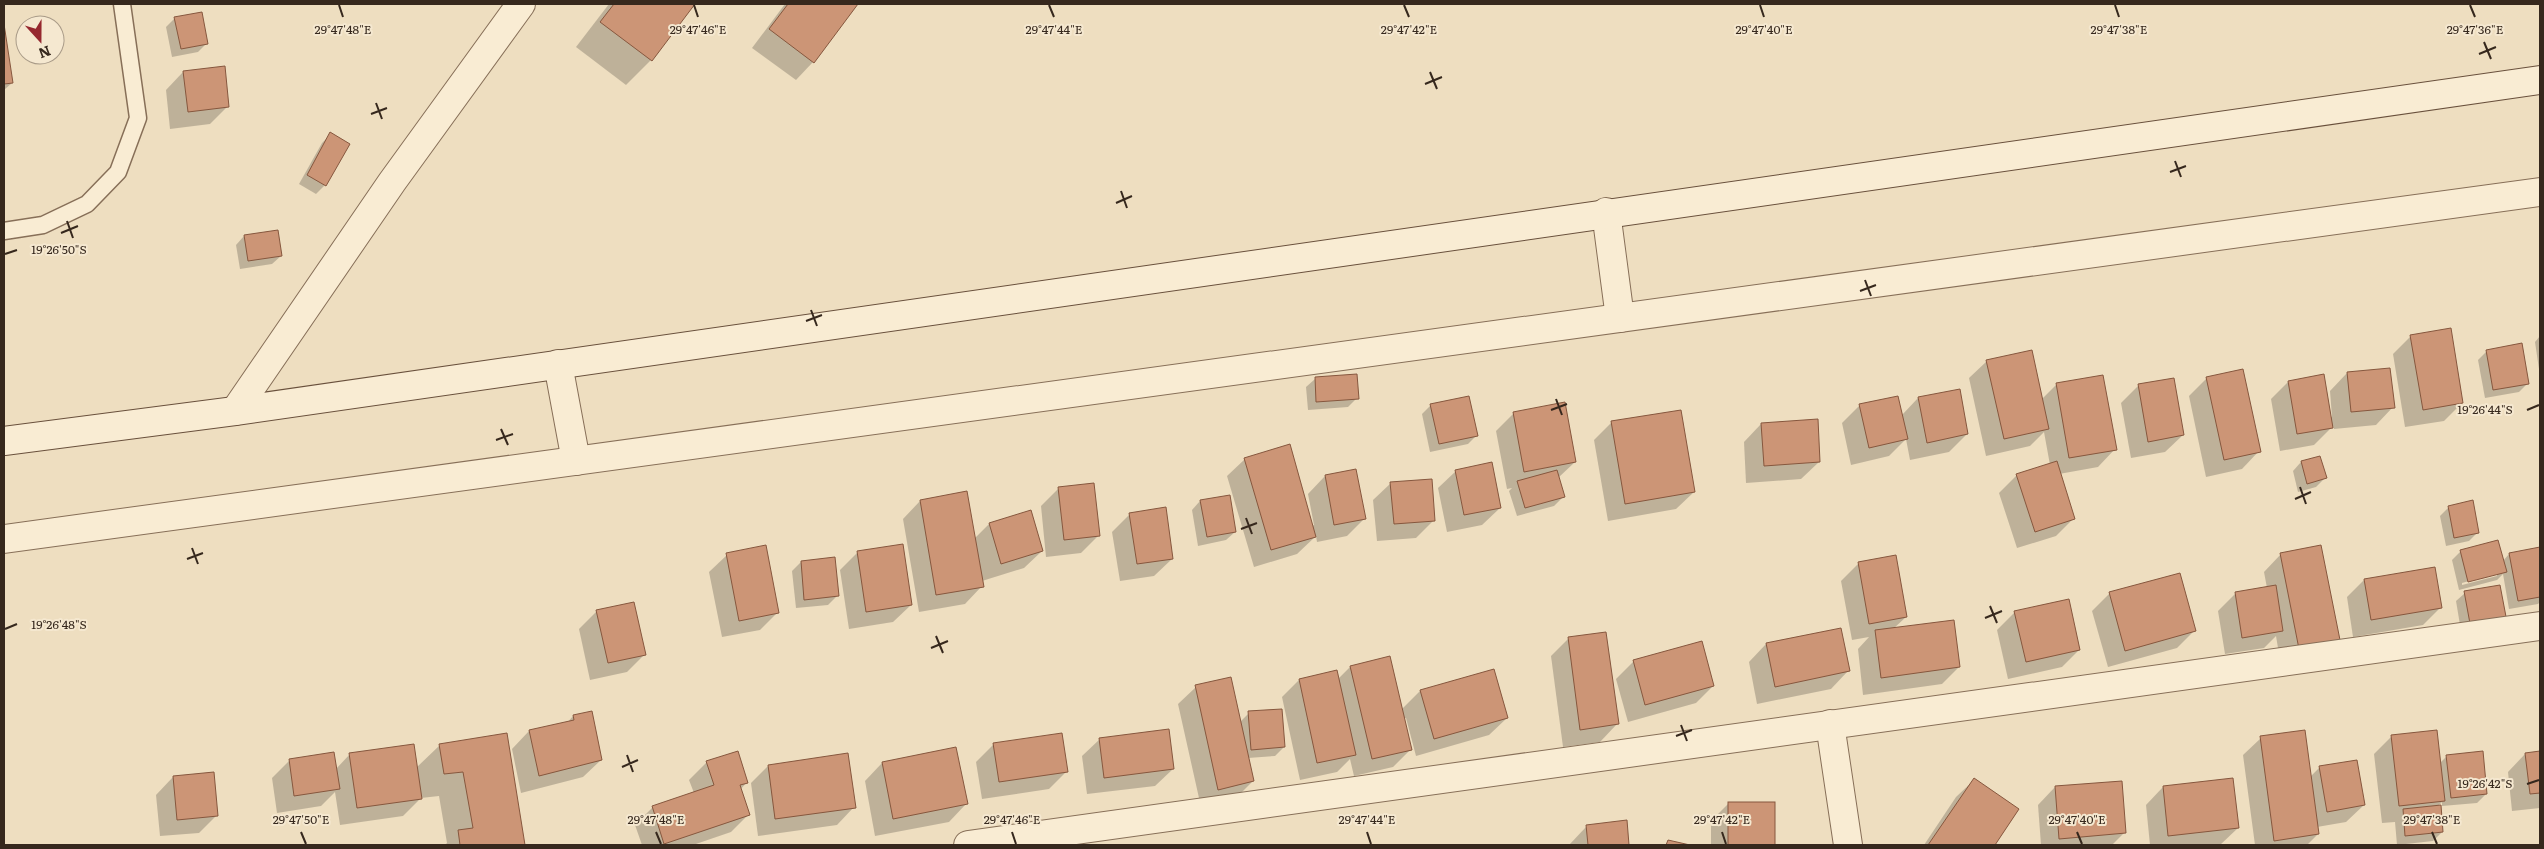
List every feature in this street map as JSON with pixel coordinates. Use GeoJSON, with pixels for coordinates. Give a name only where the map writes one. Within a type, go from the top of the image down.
{"type":"FeatureCollection","features":[{"type":"Feature","properties":{"kind":"street"},"geometry":{"type":"LineString","coordinates":[[235,411],[392,182],[521,4]]}},
{"type":"Feature","properties":{"kind":"street"},"geometry":{"type":"LineString","coordinates":[[4,442],[235,411],[1606,212],[2540,80]]}},
{"type":"Feature","properties":{"kind":"street"},"geometry":{"type":"LineString","coordinates":[[4,539],[2540,192]]}},
{"type":"Feature","properties":{"kind":"street"},"geometry":{"type":"LineString","coordinates":[[1606,212],[1620,318]]}},
{"type":"Feature","properties":{"kind":"street"},"geometry":{"type":"LineString","coordinates":[[558,364],[576,462]]}},
{"type":"Feature","properties":{"kind":"street"},"geometry":{"type":"LineString","coordinates":[[968,845],[2540,626]]}},
{"type":"Feature","properties":{"kind":"street"},"geometry":{"type":"LineString","coordinates":[[1830,724],[1848,845]]}},
{"type":"Feature","properties":{"kind":"lane"},"geometry":{"type":"LineString","coordinates":[[4,232],[43,225],[87,204],[118,172],[138,118],[122,4]]}},
{"type":"Feature","properties":{"kind":"building"},"geometry":{"type":"Polygon","coordinates":[[[614,4],[695,4],[652,61],[600,22],[614,4]]]}},
{"type":"Feature","properties":{"kind":"building"},"geometry":{"type":"Polygon","coordinates":[[[788,4],[858,4],[814,63],[769,29],[788,4]]]}},
{"type":"Feature","properties":{"kind":"building"},"geometry":{"type":"Polygon","coordinates":[[[202,12],[208,44],[181,49],[174,17],[202,12]]]}},
{"type":"Feature","properties":{"kind":"building"},"geometry":{"type":"Polygon","coordinates":[[[4,24],[13,83],[4,84],[4,24]]]}},
{"type":"Feature","properties":{"kind":"building"},"geometry":{"type":"Polygon","coordinates":[[[225,66],[229,107],[188,112],[183,71],[225,66]]]}},
{"type":"Feature","properties":{"kind":"building"},"geometry":{"type":"Polygon","coordinates":[[[330,132],[350,144],[326,186],[307,175],[330,132]]]}},
{"type":"Feature","properties":{"kind":"building"},"geometry":{"type":"Polygon","coordinates":[[[278,230],[282,256],[248,261],[244,235],[278,230]]]}},
{"type":"Feature","properties":{"kind":"building"},"geometry":{"type":"Polygon","coordinates":[[[2451,328],[2463,403],[2423,410],[2410,335],[2451,328]]]}},
{"type":"Feature","properties":{"kind":"building"},"geometry":{"type":"Polygon","coordinates":[[[2522,343],[2529,384],[2493,390],[2486,350],[2522,343]]]}},
{"type":"Feature","properties":{"kind":"building"},"geometry":{"type":"Polygon","coordinates":[[[2032,350],[2049,429],[2004,439],[1986,360],[2032,350]]]}},
{"type":"Feature","properties":{"kind":"building"},"geometry":{"type":"Polygon","coordinates":[[[2390,368],[2395,408],[2351,412],[2347,372],[2390,368]]]}},
{"type":"Feature","properties":{"kind":"building"},"geometry":{"type":"Polygon","coordinates":[[[2243,369],[2261,452],[2224,460],[2206,377],[2243,369]]]}},
{"type":"Feature","properties":{"kind":"building"},"geometry":{"type":"Polygon","coordinates":[[[1357,374],[1359,399],[1316,402],[1315,377],[1357,374]]]}},
{"type":"Feature","properties":{"kind":"building"},"geometry":{"type":"Polygon","coordinates":[[[2324,374],[2333,428],[2297,434],[2288,381],[2324,374]]]}},
{"type":"Feature","properties":{"kind":"building"},"geometry":{"type":"Polygon","coordinates":[[[2103,375],[2117,450],[2069,458],[2056,383],[2103,375]]]}},
{"type":"Feature","properties":{"kind":"building"},"geometry":{"type":"Polygon","coordinates":[[[2174,378],[2184,435],[2148,442],[2138,384],[2174,378]]]}},
{"type":"Feature","properties":{"kind":"building"},"geometry":{"type":"Polygon","coordinates":[[[1960,389],[1968,434],[1927,443],[1918,397],[1960,389]]]}},
{"type":"Feature","properties":{"kind":"building"},"geometry":{"type":"Polygon","coordinates":[[[1469,396],[1478,436],[1439,444],[1430,404],[1469,396]]]}},
{"type":"Feature","properties":{"kind":"building"},"geometry":{"type":"Polygon","coordinates":[[[1898,396],[1908,439],[1869,448],[1859,404],[1898,396]]]}},
{"type":"Feature","properties":{"kind":"building"},"geometry":{"type":"Polygon","coordinates":[[[1565,402],[1576,462],[1524,472],[1513,412],[1565,402]]]}},
{"type":"Feature","properties":{"kind":"building"},"geometry":{"type":"Polygon","coordinates":[[[1681,410],[1695,492],[1625,504],[1611,421],[1681,410]]]}},
{"type":"Feature","properties":{"kind":"building"},"geometry":{"type":"Polygon","coordinates":[[[1818,419],[1820,462],[1764,466],[1761,423],[1818,419]]]}},
{"type":"Feature","properties":{"kind":"building"},"geometry":{"type":"Polygon","coordinates":[[[1290,444],[1316,537],[1271,550],[1244,458],[1290,444]]]}},
{"type":"Feature","properties":{"kind":"building"},"geometry":{"type":"Polygon","coordinates":[[[2320,456],[2327,478],[2307,484],[2301,461],[2320,456]]]}},
{"type":"Feature","properties":{"kind":"building"},"geometry":{"type":"Polygon","coordinates":[[[2057,461],[2075,519],[2035,532],[2016,474],[2057,461]]]}},
{"type":"Feature","properties":{"kind":"building"},"geometry":{"type":"Polygon","coordinates":[[[1492,462],[1501,508],[1464,515],[1455,470],[1492,462]]]}},
{"type":"Feature","properties":{"kind":"building"},"geometry":{"type":"Polygon","coordinates":[[[1356,469],[1366,519],[1334,525],[1325,475],[1356,469]]]}},
{"type":"Feature","properties":{"kind":"building"},"geometry":{"type":"Polygon","coordinates":[[[1557,470],[1565,497],[1525,508],[1517,481],[1557,470]]]}},
{"type":"Feature","properties":{"kind":"building"},"geometry":{"type":"Polygon","coordinates":[[[1432,479],[1435,521],[1394,524],[1390,482],[1432,479]]]}},
{"type":"Feature","properties":{"kind":"building"},"geometry":{"type":"Polygon","coordinates":[[[1094,483],[1100,536],[1064,540],[1058,487],[1094,483]]]}},
{"type":"Feature","properties":{"kind":"building"},"geometry":{"type":"Polygon","coordinates":[[[967,491],[984,587],[936,595],[920,500],[967,491]]]}},
{"type":"Feature","properties":{"kind":"building"},"geometry":{"type":"Polygon","coordinates":[[[1230,495],[1236,532],[1207,537],[1200,500],[1230,495]]]}},
{"type":"Feature","properties":{"kind":"building"},"geometry":{"type":"Polygon","coordinates":[[[2473,500],[2479,533],[2454,538],[2448,506],[2473,500]]]}},
{"type":"Feature","properties":{"kind":"building"},"geometry":{"type":"Polygon","coordinates":[[[1166,507],[1173,559],[1137,564],[1129,513],[1166,507]]]}},
{"type":"Feature","properties":{"kind":"building"},"geometry":{"type":"Polygon","coordinates":[[[1031,510],[1043,551],[1001,564],[989,523],[1031,510]]]}},
{"type":"Feature","properties":{"kind":"building"},"geometry":{"type":"Polygon","coordinates":[[[2498,540],[2507,572],[2468,582],[2460,550],[2498,540]]]}},
{"type":"Feature","properties":{"kind":"building"},"geometry":{"type":"Polygon","coordinates":[[[903,544],[912,605],[866,612],[857,551],[903,544]]]}},
{"type":"Feature","properties":{"kind":"building"},"geometry":{"type":"Polygon","coordinates":[[[766,545],[779,613],[739,621],[726,553],[766,545]]]}},
{"type":"Feature","properties":{"kind":"building"},"geometry":{"type":"Polygon","coordinates":[[[2321,545],[2340,640],[2299,649],[2280,553],[2321,545]]]}},
{"type":"Feature","properties":{"kind":"building"},"geometry":{"type":"Polygon","coordinates":[[[2540,547],[2540,597],[2518,601],[2509,553],[2540,547]]]}},
{"type":"Feature","properties":{"kind":"building"},"geometry":{"type":"Polygon","coordinates":[[[1896,555],[1907,617],[1869,624],[1858,562],[1896,555]]]}},
{"type":"Feature","properties":{"kind":"building"},"geometry":{"type":"Polygon","coordinates":[[[835,557],[839,596],[804,600],[801,561],[835,557]]]}},
{"type":"Feature","properties":{"kind":"building"},"geometry":{"type":"Polygon","coordinates":[[[2435,567],[2442,608],[2371,620],[2364,579],[2435,567]]]}},
{"type":"Feature","properties":{"kind":"building"},"geometry":{"type":"Polygon","coordinates":[[[2180,573],[2196,631],[2125,651],[2109,592],[2180,573]]]}},
{"type":"Feature","properties":{"kind":"building"},"geometry":{"type":"Polygon","coordinates":[[[2276,585],[2283,631],[2242,638],[2235,592],[2276,585]]]}},
{"type":"Feature","properties":{"kind":"building"},"geometry":{"type":"Polygon","coordinates":[[[2500,585],[2507,622],[2471,629],[2464,591],[2500,585]]]}},
{"type":"Feature","properties":{"kind":"building"},"geometry":{"type":"Polygon","coordinates":[[[2069,599],[2080,650],[2026,662],[2014,611],[2069,599]]]}},
{"type":"Feature","properties":{"kind":"building"},"geometry":{"type":"Polygon","coordinates":[[[634,602],[646,655],[608,663],[596,610],[634,602]]]}},
{"type":"Feature","properties":{"kind":"building"},"geometry":{"type":"Polygon","coordinates":[[[1954,620],[1960,667],[1881,678],[1875,630],[1954,620]]]}},
{"type":"Feature","properties":{"kind":"building"},"geometry":{"type":"Polygon","coordinates":[[[1841,628],[1850,671],[1775,687],[1766,643],[1841,628]]]}},
{"type":"Feature","properties":{"kind":"building"},"geometry":{"type":"Polygon","coordinates":[[[1606,632],[1619,724],[1580,730],[1568,637],[1606,632]]]}},
{"type":"Feature","properties":{"kind":"building"},"geometry":{"type":"Polygon","coordinates":[[[1702,641],[1714,686],[1645,705],[1633,660],[1702,641]]]}},
{"type":"Feature","properties":{"kind":"building"},"geometry":{"type":"Polygon","coordinates":[[[1390,656],[1412,750],[1372,759],[1350,666],[1390,656]]]}},
{"type":"Feature","properties":{"kind":"building"},"geometry":{"type":"Polygon","coordinates":[[[1494,669],[1508,718],[1434,739],[1420,690],[1494,669]]]}},
{"type":"Feature","properties":{"kind":"building"},"geometry":{"type":"Polygon","coordinates":[[[1337,670],[1356,755],[1317,763],[1299,679],[1337,670]]]}},
{"type":"Feature","properties":{"kind":"building"},"geometry":{"type":"Polygon","coordinates":[[[1231,677],[1254,781],[1218,790],[1195,685],[1231,677]]]}},
{"type":"Feature","properties":{"kind":"building"},"geometry":{"type":"Polygon","coordinates":[[[1282,709],[1285,747],[1251,750],[1248,711],[1282,709]]]}},
{"type":"Feature","properties":{"kind":"building"},"geometry":{"type":"Polygon","coordinates":[[[592,711],[602,760],[539,776],[529,730],[574,720],[573,715],[592,711]]]}},
{"type":"Feature","properties":{"kind":"building"},"geometry":{"type":"Polygon","coordinates":[[[1169,729],[1174,769],[1104,778],[1099,738],[1169,729]]]}},
{"type":"Feature","properties":{"kind":"building"},"geometry":{"type":"Polygon","coordinates":[[[2305,730],[2319,834],[2274,841],[2260,736],[2305,730]]]}},
{"type":"Feature","properties":{"kind":"building"},"geometry":{"type":"Polygon","coordinates":[[[2437,730],[2445,801],[2399,806],[2391,735],[2437,730]]]}},
{"type":"Feature","properties":{"kind":"building"},"geometry":{"type":"Polygon","coordinates":[[[507,733],[525,845],[460,845],[458,830],[473,828],[463,772],[444,774],[439,744],[507,733]]]}},
{"type":"Feature","properties":{"kind":"building"},"geometry":{"type":"Polygon","coordinates":[[[1062,733],[1068,772],[999,782],[993,743],[1062,733]]]}},
{"type":"Feature","properties":{"kind":"building"},"geometry":{"type":"Polygon","coordinates":[[[414,744],[422,799],[357,808],[349,753],[414,744]]]}},
{"type":"Feature","properties":{"kind":"building"},"geometry":{"type":"Polygon","coordinates":[[[956,747],[968,804],[893,819],[882,762],[956,747]]]}},
{"type":"Feature","properties":{"kind":"building"},"geometry":{"type":"Polygon","coordinates":[[[738,751],[748,783],[740,785],[750,815],[664,844],[652,806],[714,785],[706,761],[738,751]]]}},
{"type":"Feature","properties":{"kind":"building"},"geometry":{"type":"Polygon","coordinates":[[[2483,751],[2487,794],[2451,798],[2446,755],[2483,751]]]}},
{"type":"Feature","properties":{"kind":"building"},"geometry":{"type":"Polygon","coordinates":[[[2540,751],[2540,793],[2530,794],[2525,753],[2540,751]]]}},
{"type":"Feature","properties":{"kind":"building"},"geometry":{"type":"Polygon","coordinates":[[[334,752],[340,789],[294,796],[289,759],[334,752]]]}},
{"type":"Feature","properties":{"kind":"building"},"geometry":{"type":"Polygon","coordinates":[[[848,753],[856,808],[775,819],[768,765],[848,753]]]}},
{"type":"Feature","properties":{"kind":"building"},"geometry":{"type":"Polygon","coordinates":[[[2357,760],[2365,805],[2327,812],[2319,766],[2357,760]]]}},
{"type":"Feature","properties":{"kind":"building"},"geometry":{"type":"Polygon","coordinates":[[[214,772],[218,816],[177,820],[173,776],[214,772]]]}},
{"type":"Feature","properties":{"kind":"building"},"geometry":{"type":"Polygon","coordinates":[[[1974,778],[2019,809],[1995,845],[1928,845],[1974,778]]]}},
{"type":"Feature","properties":{"kind":"building"},"geometry":{"type":"Polygon","coordinates":[[[2233,778],[2239,828],[2168,836],[2163,786],[2233,778]]]}},
{"type":"Feature","properties":{"kind":"building"},"geometry":{"type":"Polygon","coordinates":[[[2122,781],[2126,833],[2059,839],[2055,786],[2122,781]]]}},
{"type":"Feature","properties":{"kind":"building"},"geometry":{"type":"Polygon","coordinates":[[[1728,802],[1775,802],[1775,845],[1728,845],[1728,802]]]}},
{"type":"Feature","properties":{"kind":"building"},"geometry":{"type":"Polygon","coordinates":[[[2441,805],[2443,832],[2405,836],[2403,809],[2441,805]]]}},
{"type":"Feature","properties":{"kind":"building"},"geometry":{"type":"Polygon","coordinates":[[[1627,820],[1629,845],[1588,845],[1586,825],[1627,820]]]}},
{"type":"Feature","properties":{"kind":"building"},"geometry":{"type":"Polygon","coordinates":[[[1668,840],[1690,845],[1666,845],[1668,840]]]}}]}
